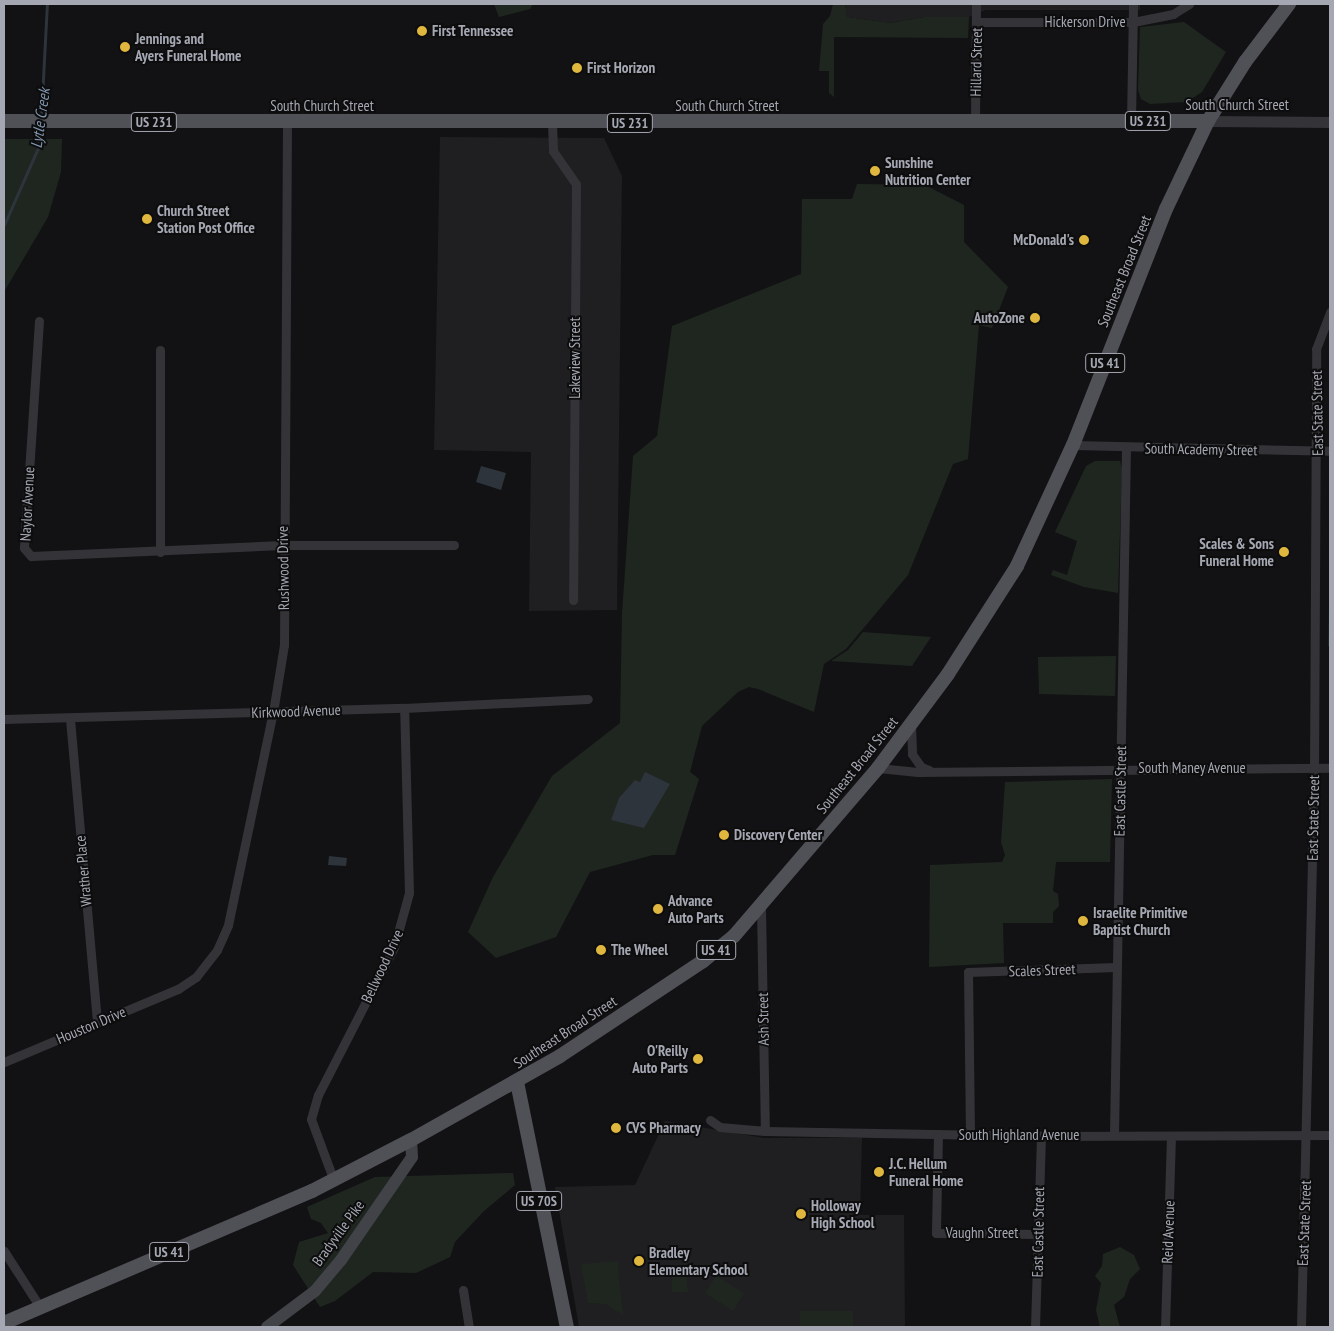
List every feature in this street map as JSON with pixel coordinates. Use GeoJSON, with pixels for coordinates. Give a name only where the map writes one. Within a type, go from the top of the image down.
{"type":"FeatureCollection","features":[{"type":"Feature","properties":{"kind":"main road","name":"US 41"},"geometry":{"type":"LineString","coordinates":[[1208,121],[1245,62],[1289,4]]}},
{"type":"Feature","properties":{"kind":"main road","name":"South Church Street"},"geometry":{"type":"LineString","coordinates":[[5,121],[1208,121]]}},
{"type":"Feature","properties":{"kind":"main road","name":"Southeast Broad Street"},"geometry":{"type":"LineString","coordinates":[[4,1323],[334,1181],[517,1082],[703,961],[734,936],[761,907],[878,768],[948,674],[1017,566],[1073,445],[1166,209],[1208,121]]}},
{"type":"Feature","properties":{"kind":"main road","name":"US 70S"},"geometry":{"type":"LineString","coordinates":[[517,1082],[565,1325]]}},
{"type":"Feature","properties":{"kind":"main road","name":"Bradyville Pike"},"geometry":{"type":"LineString","coordinates":[[267,1327],[316,1291],[341,1260],[412,1157],[411,1140]]}},
{"type":"Feature","properties":{"kind":"street","name":"Hillard Street"},"geometry":{"type":"LineString","coordinates":[[975,121],[976,4]]}},
{"type":"Feature","properties":{"kind":"street"},"geometry":{"type":"LineString","coordinates":[[1131,122],[1133,4]]}},
{"type":"Feature","properties":{"kind":"street","name":"Hickerson Drive"},"geometry":{"type":"LineString","coordinates":[[977,22],[1133,22],[1173,14],[1189,4]]}},
{"type":"Feature","properties":{"kind":"street","name":"South Church Street"},"geometry":{"type":"LineString","coordinates":[[1208,121],[1330,122]]}},
{"type":"Feature","properties":{"kind":"street","name":"Rushwood Drive"},"geometry":{"type":"LineString","coordinates":[[178,989],[196,977],[217,950],[228,925],[273,712],[284,645],[282,545],[287,122]]}},
{"type":"Feature","properties":{"kind":"street","name":"Lakeview Street"},"geometry":{"type":"LineString","coordinates":[[552,122],[553,151],[576,184],[573,600]]}},
{"type":"Feature","properties":{"kind":"street","name":"East State Street"},"geometry":{"type":"LineString","coordinates":[[1301,1327],[1314,768],[1316,349],[1330,312]]}},
{"type":"Feature","properties":{"kind":"street","name":"Naylor Avenue"},"geometry":{"type":"LineString","coordinates":[[39,321],[24,548],[30,556],[160,552],[282,545],[454,545]]}},
{"type":"Feature","properties":{"kind":"street"},"geometry":{"type":"LineString","coordinates":[[160,350],[160,552]]}},
{"type":"Feature","properties":{"kind":"street","name":"South Academy Street"},"geometry":{"type":"LineString","coordinates":[[1073,445],[1126,448],[1330,451]]}},
{"type":"Feature","properties":{"kind":"street","name":"East Castle Street"},"geometry":{"type":"LineString","coordinates":[[1114,1135],[1126,448]]}},
{"type":"Feature","properties":{"kind":"street","name":"Kirkwood Avenue"},"geometry":{"type":"LineString","coordinates":[[4,719],[70,719],[404,708],[588,698]]}},
{"type":"Feature","properties":{"kind":"street","name":"Bellwood Drive"},"geometry":{"type":"LineString","coordinates":[[334,1181],[311,1120],[318,1095],[394,947],[409,893],[404,708]]}},
{"type":"Feature","properties":{"kind":"street","name":"Wrather Place"},"geometry":{"type":"LineString","coordinates":[[70,719],[96,1023]]}},
{"type":"Feature","properties":{"kind":"street"},"geometry":{"type":"LineString","coordinates":[[912,723],[911,744],[915,761],[934,772]]}},
{"type":"Feature","properties":{"kind":"street","name":"South Maney Avenue"},"geometry":{"type":"LineString","coordinates":[[878,768],[934,772],[1330,768]]}},
{"type":"Feature","properties":{"kind":"street","name":"Ash Street"},"geometry":{"type":"LineString","coordinates":[[761,907],[765,1131]]}},
{"type":"Feature","properties":{"kind":"street","name":"Scales Street"},"geometry":{"type":"LineString","coordinates":[[970,1135],[968,972],[1116,967]]}},
{"type":"Feature","properties":{"kind":"street","name":"Houston Drive"},"geometry":{"type":"LineString","coordinates":[[4,1062],[178,989]]}},
{"type":"Feature","properties":{"kind":"street","name":"South Highland Avenue"},"geometry":{"type":"LineString","coordinates":[[710,1120],[720,1127],[765,1131],[1040,1136],[1330,1136]]}},
{"type":"Feature","properties":{"kind":"street","name":"Vaughn Street"},"geometry":{"type":"LineString","coordinates":[[938,1134],[936,1233],[1038,1234]]}},
{"type":"Feature","properties":{"kind":"street","name":"East Castle Street"},"geometry":{"type":"LineString","coordinates":[[1035,1327],[1040,1136]]}},
{"type":"Feature","properties":{"kind":"street","name":"Reid Avenue"},"geometry":{"type":"LineString","coordinates":[[1166,1327],[1171,1136]]}},
{"type":"Feature","properties":{"kind":"street"},"geometry":{"type":"LineString","coordinates":[[4,1251],[40,1307]]}},
{"type":"Feature","properties":{"kind":"street"},"geometry":{"type":"LineString","coordinates":[[463,1290],[469,1327]]}},
{"type":"Feature","properties":{"kind":"shaded area"},"geometry":{"type":"Polygon","coordinates":[[[494,4],[533,4],[530,9],[499,17],[494,4]]]}},
{"type":"Feature","properties":{"kind":"shaded area"},"geometry":{"type":"Polygon","coordinates":[[[833,4],[845,4],[847,17],[891,23],[924,17],[969,17],[968,38],[834,37],[834,97],[829,93],[829,71],[819,71],[823,24],[830,16],[833,4]]]}},
{"type":"Feature","properties":{"kind":"shaded area"},"geometry":{"type":"Polygon","coordinates":[[[845,4],[1140,4],[1140,10],[985,10],[969,17],[924,17],[891,23],[847,17],[845,4]]]}},
{"type":"Feature","properties":{"kind":"shaded area"},"geometry":{"type":"Polygon","coordinates":[[[1184,22],[1226,52],[1202,92],[1187,102],[1150,104],[1141,99],[1138,90],[1140,27],[1184,22]]]}},
{"type":"Feature","properties":{"kind":"shaded area"},"geometry":{"type":"Polygon","coordinates":[[[440,137],[604,138],[622,176],[617,610],[529,611],[531,452],[434,450],[440,137]]]}},
{"type":"Feature","properties":{"kind":"shaded area"},"geometry":{"type":"Polygon","coordinates":[[[4,139],[62,139],[61,172],[48,217],[4,292],[4,139]]]}},
{"type":"Feature","properties":{"kind":"shaded area"},"geometry":{"type":"Polygon","coordinates":[[[857,184],[925,185],[964,205],[964,242],[1008,287],[992,328],[979,325],[968,459],[953,464],[908,575],[846,649],[824,664],[814,712],[758,689],[749,687],[738,692],[702,726],[690,772],[699,779],[675,855],[653,855],[590,872],[556,937],[496,958],[468,932],[493,877],[552,776],[620,723],[622,614],[633,456],[657,436],[672,326],[801,274],[802,199],[852,199],[857,184]]]}},
{"type":"Feature","properties":{"kind":"shaded area"},"geometry":{"type":"Polygon","coordinates":[[[1095,461],[1120,461],[1122,469],[1118,593],[1084,587],[1051,575],[1053,570],[1067,575],[1077,541],[1055,532],[1086,466],[1095,461]]]}},
{"type":"Feature","properties":{"kind":"shaded area"},"geometry":{"type":"Polygon","coordinates":[[[481,466],[506,473],[501,490],[476,482],[481,466]]]}},
{"type":"Feature","properties":{"kind":"shaded area"},"geometry":{"type":"Polygon","coordinates":[[[1330,562],[1330,646],[1328,646],[1330,562]]]}},
{"type":"Feature","properties":{"kind":"shaded area"},"geometry":{"type":"Polygon","coordinates":[[[863,632],[931,637],[912,666],[831,661],[848,650],[863,632]]]}},
{"type":"Feature","properties":{"kind":"shaded area"},"geometry":{"type":"Polygon","coordinates":[[[1116,656],[1115,696],[1039,694],[1038,657],[1116,656]]]}},
{"type":"Feature","properties":{"kind":"shaded area"},"geometry":{"type":"Polygon","coordinates":[[[645,772],[670,784],[644,828],[611,820],[619,798],[635,780],[640,782],[645,772]]]}},
{"type":"Feature","properties":{"kind":"shaded area"},"geometry":{"type":"Polygon","coordinates":[[[1112,779],[1110,862],[1056,862],[1053,891],[1058,894],[1059,906],[1053,912],[1053,923],[1003,923],[1004,963],[929,967],[930,865],[1002,862],[1005,855],[1001,842],[1005,782],[1112,779]]]}},
{"type":"Feature","properties":{"kind":"shaded area"},"geometry":{"type":"Polygon","coordinates":[[[329,856],[347,858],[346,866],[328,865],[329,856]]]}},
{"type":"Feature","properties":{"kind":"shaded area"},"geometry":{"type":"Polygon","coordinates":[[[665,1121],[764,1138],[862,1138],[860,1215],[904,1215],[905,1327],[579,1327],[555,1187],[635,1185],[665,1121]]]}},
{"type":"Feature","properties":{"kind":"shaded area"},"geometry":{"type":"Polygon","coordinates":[[[513,1173],[515,1185],[484,1211],[455,1242],[450,1257],[416,1273],[373,1272],[335,1301],[320,1307],[293,1265],[299,1242],[328,1233],[321,1223],[311,1219],[307,1207],[375,1177],[513,1173]]]}},
{"type":"Feature","properties":{"kind":"shaded area"},"geometry":{"type":"Polygon","coordinates":[[[1120,1247],[1134,1255],[1140,1269],[1130,1279],[1124,1297],[1114,1305],[1120,1327],[1100,1327],[1096,1310],[1101,1283],[1095,1276],[1102,1266],[1103,1254],[1120,1247]]]}},
{"type":"Feature","properties":{"kind":"shaded area"},"geometry":{"type":"Polygon","coordinates":[[[619,1261],[618,1270],[623,1315],[606,1304],[588,1303],[581,1264],[619,1261]]]}},
{"type":"Feature","properties":{"kind":"shaded area"},"geometry":{"type":"Polygon","coordinates":[[[686,1273],[688,1292],[672,1292],[672,1274],[686,1273]]]}},
{"type":"Feature","properties":{"kind":"shaded area"},"geometry":{"type":"Polygon","coordinates":[[[716,1276],[744,1293],[733,1311],[705,1293],[716,1276]]]}},
{"type":"Feature","properties":{"kind":"shaded area"},"geometry":{"type":"Polygon","coordinates":[[[800,1311],[853,1311],[853,1327],[800,1327],[800,1311]]]}},
{"type":"Feature","properties":{"kind":"waterway","name":"Lytle Creek"},"geometry":{"type":"LineString","coordinates":[[41,117],[47,4]]}},
{"type":"Feature","properties":{"kind":"waterway","name":"Lytle Creek"},"geometry":{"type":"LineString","coordinates":[[4,225],[38,148],[40,125]]}},
{"type":"Feature","properties":{"kind":"place","name":"First Tennessee"},"geometry":{"type":"Point","coordinates":[422,31]}},
{"type":"Feature","properties":{"kind":"place","name":"Jennings and Ayers Funeral Home"},"geometry":{"type":"Point","coordinates":[125,47]}},
{"type":"Feature","properties":{"kind":"place","name":"First Horizon"},"geometry":{"type":"Point","coordinates":[577,68]}},
{"type":"Feature","properties":{"kind":"place","name":"Sunshine Nutrition Center"},"geometry":{"type":"Point","coordinates":[875,171]}},
{"type":"Feature","properties":{"kind":"place","name":"Church Street Station Post Office"},"geometry":{"type":"Point","coordinates":[147,219]}},
{"type":"Feature","properties":{"kind":"place","name":"McDonald's"},"geometry":{"type":"Point","coordinates":[1084,240]}},
{"type":"Feature","properties":{"kind":"place","name":"AutoZone"},"geometry":{"type":"Point","coordinates":[1035,318]}},
{"type":"Feature","properties":{"kind":"place","name":"Scales & Sons Funeral Home"},"geometry":{"type":"Point","coordinates":[1284,552]}},
{"type":"Feature","properties":{"kind":"place","name":"Discovery Center"},"geometry":{"type":"Point","coordinates":[724,835]}},
{"type":"Feature","properties":{"kind":"place","name":"Advance Auto Parts"},"geometry":{"type":"Point","coordinates":[658,909]}},
{"type":"Feature","properties":{"kind":"place","name":"Israelite Primitive Baptist Church"},"geometry":{"type":"Point","coordinates":[1083,921]}},
{"type":"Feature","properties":{"kind":"place","name":"The Wheel"},"geometry":{"type":"Point","coordinates":[601,950]}},
{"type":"Feature","properties":{"kind":"place","name":"O'Reilly Auto Parts"},"geometry":{"type":"Point","coordinates":[698,1059]}},
{"type":"Feature","properties":{"kind":"place","name":"CVS Pharmacy"},"geometry":{"type":"Point","coordinates":[616,1128]}},
{"type":"Feature","properties":{"kind":"place","name":"J.C. Hellum Funeral Home"},"geometry":{"type":"Point","coordinates":[879,1172]}},
{"type":"Feature","properties":{"kind":"place","name":"Holloway High School"},"geometry":{"type":"Point","coordinates":[801,1214]}},
{"type":"Feature","properties":{"kind":"place","name":"Bradley Elementary School"},"geometry":{"type":"Point","coordinates":[639,1261]}}]}
